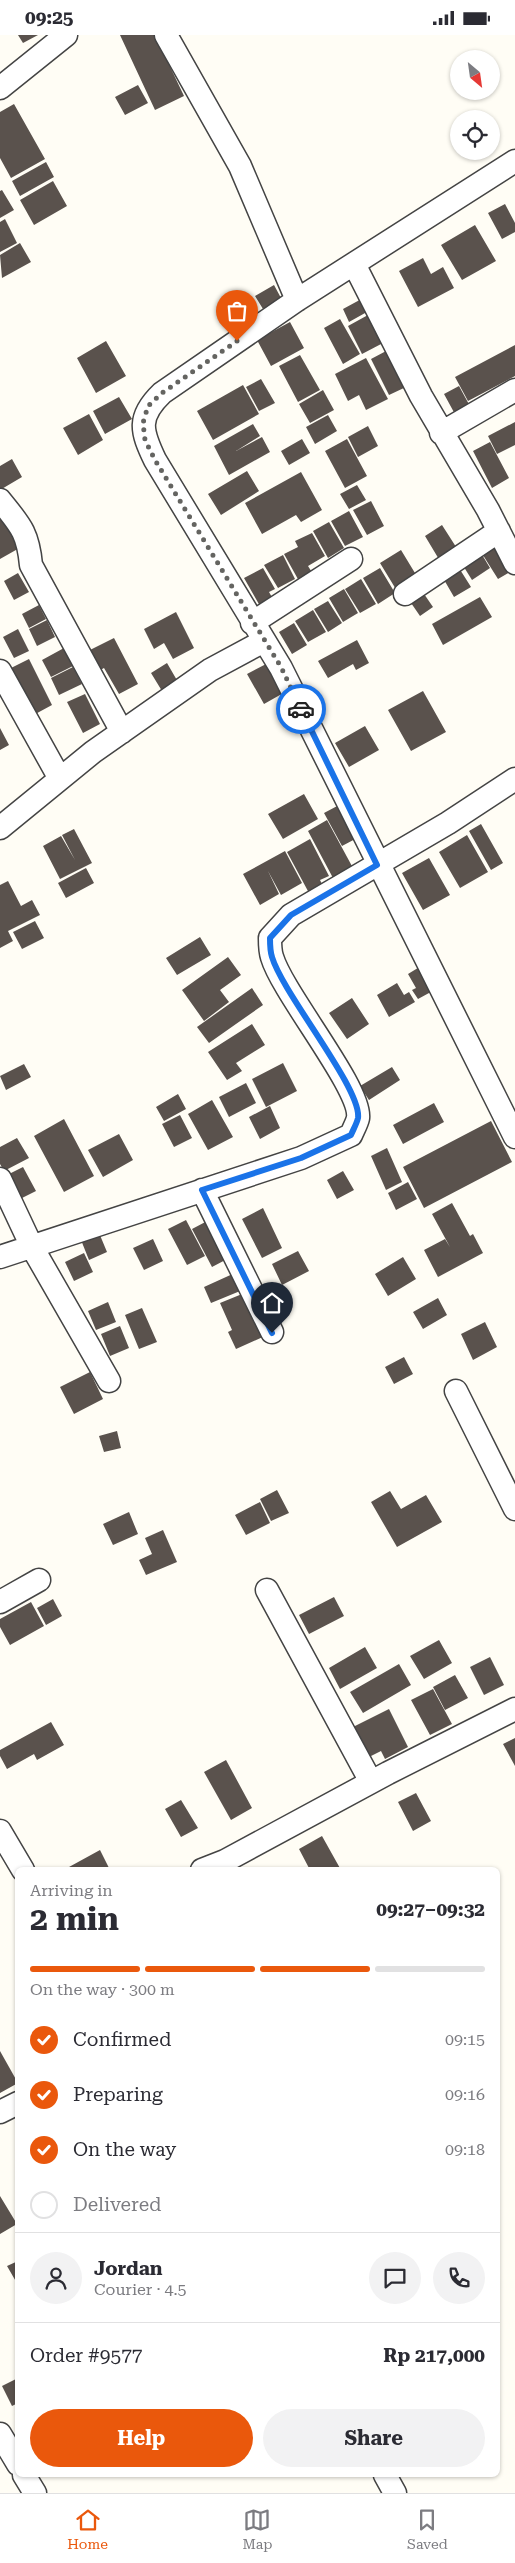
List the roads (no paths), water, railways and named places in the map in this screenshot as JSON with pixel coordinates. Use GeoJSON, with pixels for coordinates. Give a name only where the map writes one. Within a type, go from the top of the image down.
{"type":"FeatureCollection","features":[{"type":"Feature","properties":{"kind":"street"},"geometry":{"type":"LineString","coordinates":[[0,88],[66,35]]}},
{"type":"Feature","properties":{"kind":"street"},"geometry":{"type":"LineString","coordinates":[[166,35],[240,165],[297,300]]}},
{"type":"Feature","properties":{"kind":"street"},"geometry":{"type":"LineString","coordinates":[[515,161],[297,300],[162,393],[148,406],[143,423],[145,440],[155,460],[281,667],[377,865],[427,956],[515,1137]]}},
{"type":"Feature","properties":{"kind":"street"},"geometry":{"type":"LineString","coordinates":[[354,265],[441,433],[499,531],[515,563]]}},
{"type":"Feature","properties":{"kind":"street"},"geometry":{"type":"LineString","coordinates":[[441,433],[515,390]]}},
{"type":"Feature","properties":{"kind":"street"},"geometry":{"type":"LineString","coordinates":[[0,500],[20,525],[29,541],[31,565],[122,732]]}},
{"type":"Feature","properties":{"kind":"street"},"geometry":{"type":"LineString","coordinates":[[405,594],[499,531]]}},
{"type":"Feature","properties":{"kind":"street"},"geometry":{"type":"LineString","coordinates":[[0,828],[60,779],[122,732],[210,670],[351,559]]}},
{"type":"Feature","properties":{"kind":"street"},"geometry":{"type":"LineString","coordinates":[[0,671],[60,779]]}},
{"type":"Feature","properties":{"kind":"street"},"geometry":{"type":"LineString","coordinates":[[0,1257],[301,1158],[351,1135],[358,1117],[356,1104],[346,1083],[290,992],[272,958],[270,938],[291,915],[377,865],[515,779]]}},
{"type":"Feature","properties":{"kind":"street"},"geometry":{"type":"LineString","coordinates":[[0,1179],[32,1247],[109,1381]]}},
{"type":"Feature","properties":{"kind":"street"},"geometry":{"type":"LineString","coordinates":[[202,1190],[272,1333]]}},
{"type":"Feature","properties":{"kind":"street"},"geometry":{"type":"LineString","coordinates":[[456,1391],[515,1509]]}},
{"type":"Feature","properties":{"kind":"street"},"geometry":{"type":"LineString","coordinates":[[0,1602],[39,1580]]}},
{"type":"Feature","properties":{"kind":"street"},"geometry":{"type":"LineString","coordinates":[[267,1590],[371,1782]]}},
{"type":"Feature","properties":{"kind":"street"},"geometry":{"type":"LineString","coordinates":[[210,1867],[225,1861],[371,1782],[515,1709]]}},
{"type":"Feature","properties":{"kind":"street"},"geometry":{"type":"LineString","coordinates":[[0,1831],[21,1867]]}},
{"type":"Feature","properties":{"kind":"street"},"geometry":{"type":"LineString","coordinates":[[0,2112],[15,2104]]}},
{"type":"Feature","properties":{"kind":"street"},"geometry":{"type":"LineString","coordinates":[[0,2434],[15,2458]]}},
{"type":"Feature","properties":{"kind":"street"},"geometry":{"type":"LineString","coordinates":[[25,2477],[35,2493]]}},
{"type":"Feature","properties":{"kind":"street"},"geometry":{"type":"LineString","coordinates":[[386,2477],[395,2493]]}}]}
